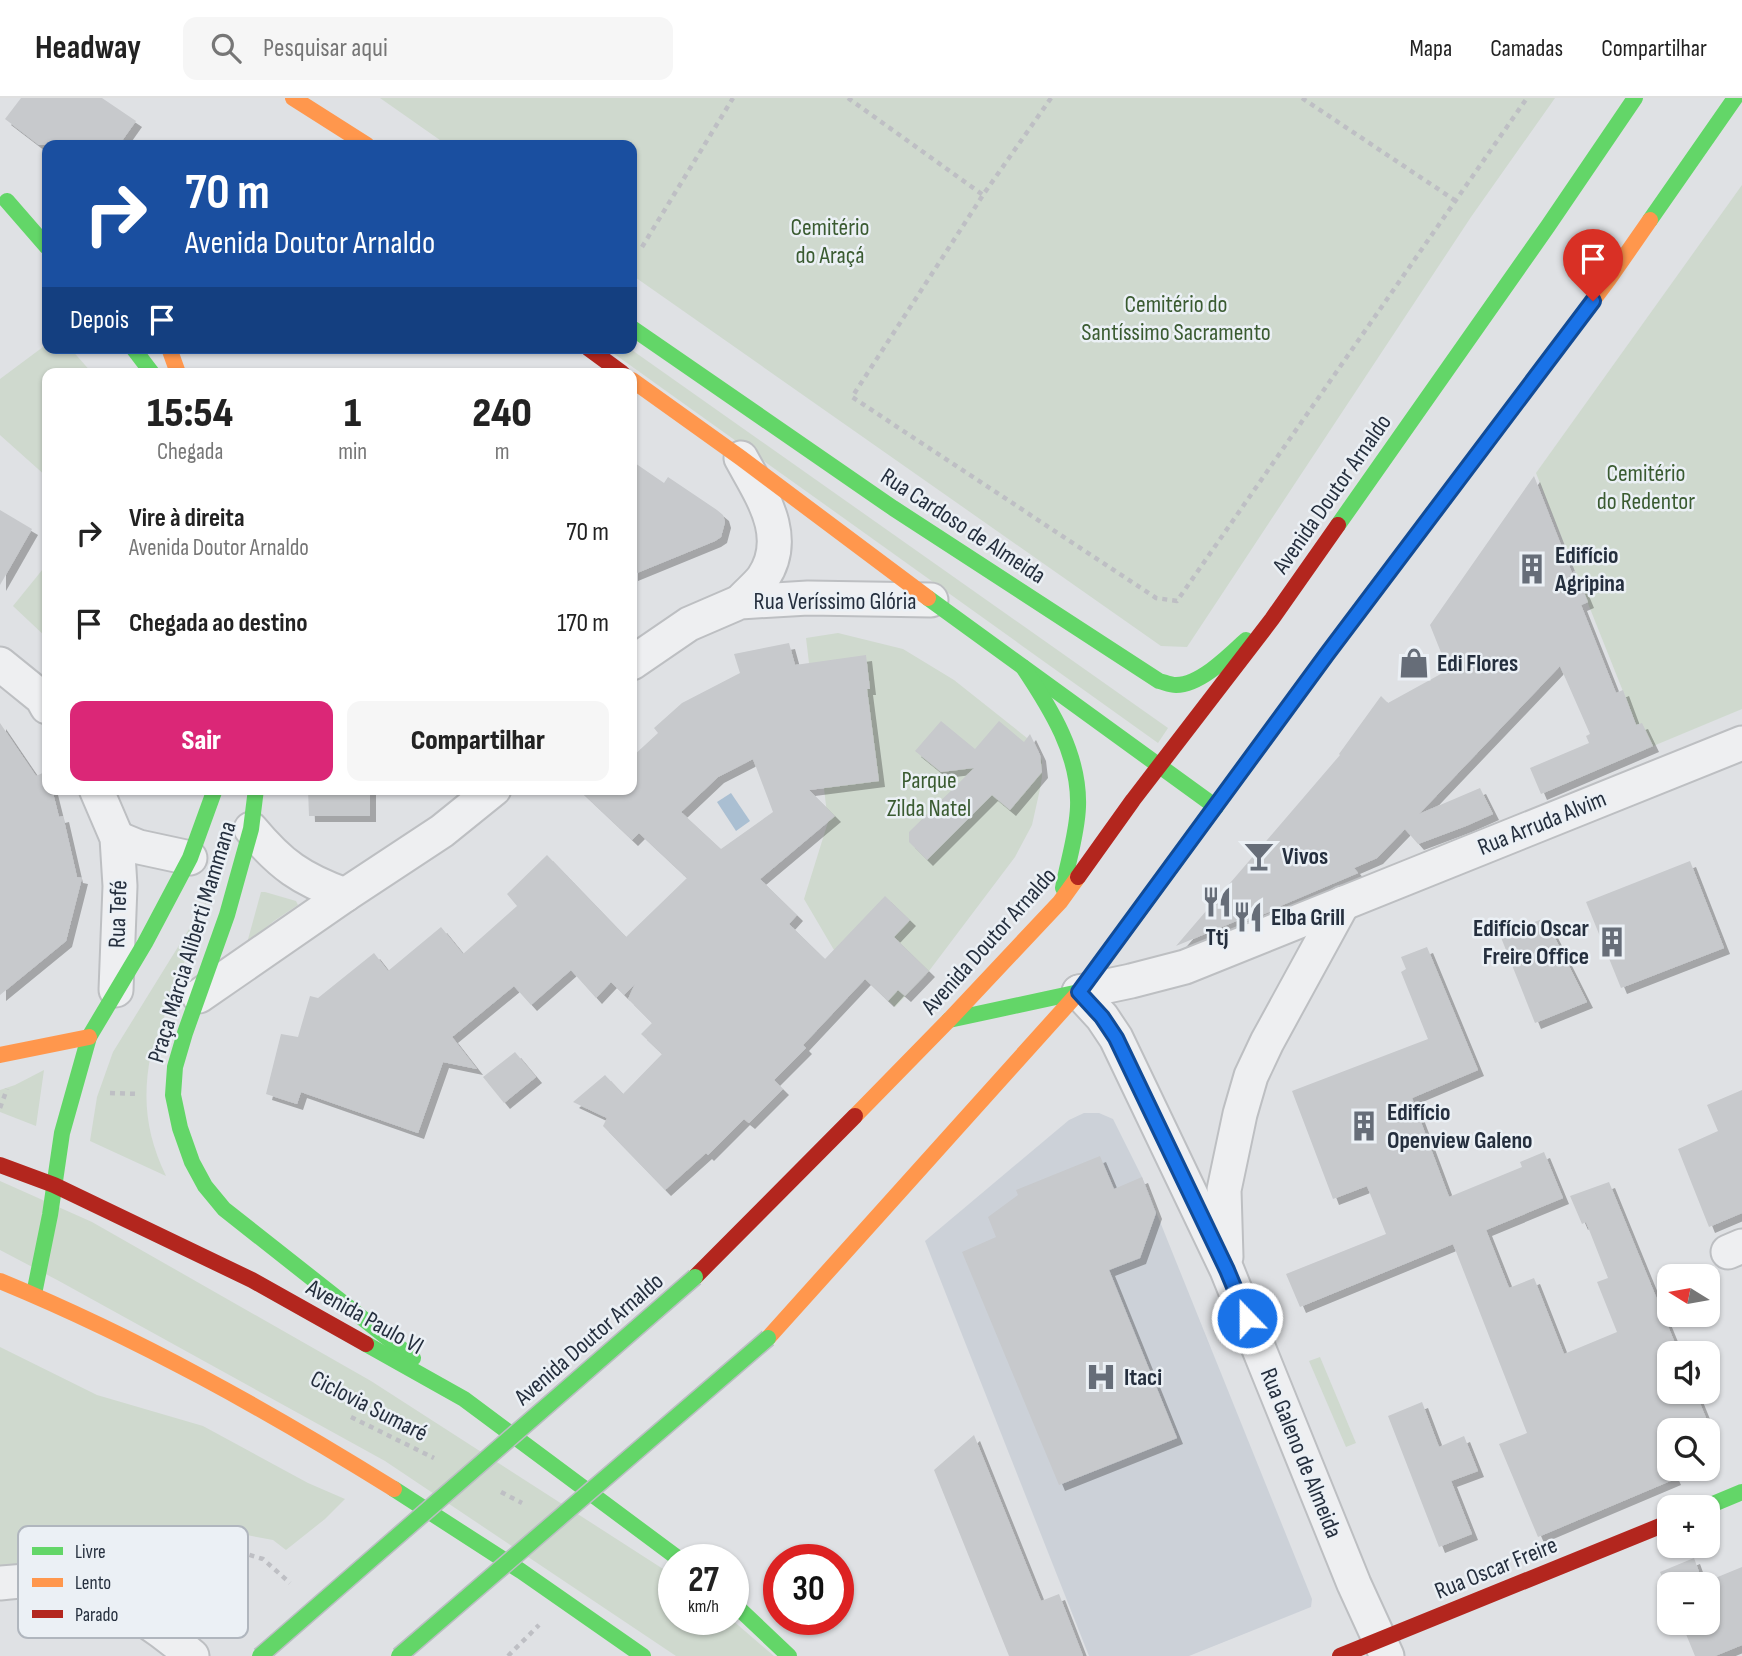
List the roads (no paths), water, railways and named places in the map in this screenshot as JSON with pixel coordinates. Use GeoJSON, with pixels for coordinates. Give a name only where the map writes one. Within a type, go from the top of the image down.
{"type":"FeatureCollection","features":[{"type":"Feature","properties":{"kind":"main road"},"geometry":{"type":"LineString","coordinates":[[286,98],[302,120]]}},
{"type":"Feature","properties":{"kind":"main road"},"geometry":{"type":"LineString","coordinates":[[293,98],[359,140]]}},
{"type":"Feature","properties":{"kind":"main road","name":"Avenida Doutor Arnaldo"},"geometry":{"type":"LineString","coordinates":[[260,1656],[695,1277],[949,1020],[1060,902],[1159,765],[1272,618],[1635,98]]}},
{"type":"Feature","properties":{"kind":"main road"},"geometry":{"type":"LineString","coordinates":[[399,1656],[768,1338],[1079,992],[1327,654],[1609,279],[1735,98]]}},
{"type":"Feature","properties":{"kind":"main road"},"geometry":{"type":"LineString","coordinates":[[4,199],[34,209]]}},
{"type":"Feature","properties":{"kind":"main road"},"geometry":{"type":"LineString","coordinates":[[4,199],[42,241]]}},
{"type":"Feature","properties":{"kind":"main road","name":"Rua Cardoso de Almeida"},"geometry":{"type":"LineString","coordinates":[[637,331],[893,508],[1159,681],[1177,685],[1208,672],[1272,618]]}},
{"type":"Feature","properties":{"kind":"main road"},"geometry":{"type":"LineString","coordinates":[[137,354],[148,368]]}},
{"type":"Feature","properties":{"kind":"main road"},"geometry":{"type":"LineString","coordinates":[[595,354],[615,368]]}},
{"type":"Feature","properties":{"kind":"main road"},"geometry":{"type":"LineString","coordinates":[[637,384],[1216,807]]}},
{"type":"Feature","properties":{"kind":"main road"},"geometry":{"type":"LineString","coordinates":[[1023,667],[1049,706],[1064,736],[1076,779],[1078,806],[1060,902]]}},
{"type":"Feature","properties":{"kind":"main road","name":"Praça Márcia Aliberti Mammana"},"geometry":{"type":"LineString","coordinates":[[34,1294],[50,1215],[62,1133],[89,1038],[145,943],[190,858],[213,795]]}},
{"type":"Feature","properties":{"kind":"main road","name":"Praça Márcia Aliberti Mammana"},"geometry":{"type":"LineString","coordinates":[[255,795],[251,829],[227,915],[175,1067],[173,1095],[180,1128],[192,1162],[205,1186],[224,1209],[464,1399]]}},
{"type":"Feature","properties":{"kind":"main road"},"geometry":{"type":"LineString","coordinates":[[949,1020],[1079,992]]}},
{"type":"Feature","properties":{"kind":"main road"},"geometry":{"type":"LineString","coordinates":[[0,1055],[89,1038]]}},
{"type":"Feature","properties":{"kind":"main road","name":"Avenida Paulo VI"},"geometry":{"type":"LineString","coordinates":[[0,1165],[54,1185],[252,1280],[464,1399],[659,1544]]}},
{"type":"Feature","properties":{"kind":"main road"},"geometry":{"type":"LineString","coordinates":[[0,1281],[34,1294],[185,1366],[254,1404],[368,1472],[564,1599],[643,1656]]}},
{"type":"Feature","properties":{"kind":"main road"},"geometry":{"type":"LineString","coordinates":[[1720,1501],[1742,1492]]}},
{"type":"Feature","properties":{"kind":"main road","name":"Rua Oscar Freire"},"geometry":{"type":"LineString","coordinates":[[1339,1656],[1383,1648],[1657,1528]]}},
{"type":"Feature","properties":{"kind":"main road"},"geometry":{"type":"LineString","coordinates":[[749,1619],[789,1656]]}},
{"type":"Feature","properties":{"kind":"street","name":"Rua Veríssimo Glória"},"geometry":{"type":"LineString","coordinates":[[740,602],[763,578],[775,539],[771,514],[741,458]]}},
{"type":"Feature","properties":{"kind":"street","name":"Rua Veríssimo Glória"},"geometry":{"type":"LineString","coordinates":[[637,660],[689,624],[740,602],[807,598],[931,600]]}},
{"type":"Feature","properties":{"kind":"street"},"geometry":{"type":"LineString","coordinates":[[0,664],[42,698]]}},
{"type":"Feature","properties":{"kind":"street","name":"Rua Arruda Alvim"},"geometry":{"type":"LineString","coordinates":[[1079,992],[1185,967],[1742,743]]}},
{"type":"Feature","properties":{"kind":"street","name":"Rua Tefé"},"geometry":{"type":"LineString","coordinates":[[99,795],[117,838],[120,886],[116,990]]}},
{"type":"Feature","properties":{"kind":"street"},"geometry":{"type":"LineString","coordinates":[[199,996],[442,831],[487,795]]}},
{"type":"Feature","properties":{"kind":"street"},"geometry":{"type":"LineString","coordinates":[[251,829],[270,852],[293,870],[318,885],[345,895]]}},
{"type":"Feature","properties":{"kind":"street","name":"Rua Tefé"},"geometry":{"type":"LineString","coordinates":[[117,838],[139,847],[190,858]]}},
{"type":"Feature","properties":{"kind":"street"},"geometry":{"type":"LineString","coordinates":[[1227,1270],[1224,1189],[1251,1076],[1343,903]]}},
{"type":"Feature","properties":{"kind":"street","name":"Rua Galeno de Almeida"},"geometry":{"type":"LineString","coordinates":[[1079,992],[1102,1017],[1116,1038],[1227,1270],[1354,1584],[1383,1648]]}},
{"type":"Feature","properties":{"kind":"street"},"geometry":{"type":"LineString","coordinates":[[0,1583],[18,1581]]}},
{"type":"Feature","properties":{"kind":"street"},"geometry":{"type":"LineString","coordinates":[[168,1638],[192,1656]]}},
{"type":"Feature","properties":{"kind":"water"},"geometry":{"type":"Polygon","coordinates":[[[731,793],[750,821],[736,831],[717,802],[731,793]]]}},
{"type":"Feature","properties":{"kind":"place","name":"Edifício Agripina"},"geometry":{"type":"Point","coordinates":[1532,569]}},
{"type":"Feature","properties":{"kind":"place","name":"Edi Flores"},"geometry":{"type":"Point","coordinates":[1414,663]}},
{"type":"Feature","properties":{"kind":"place","name":"Vivos"},"geometry":{"type":"Point","coordinates":[1259,856]}},
{"type":"Feature","properties":{"kind":"place","name":"Ttj"},"geometry":{"type":"Point","coordinates":[1217,902]}},
{"type":"Feature","properties":{"kind":"place","name":"Elba Grill"},"geometry":{"type":"Point","coordinates":[1248,917]}},
{"type":"Feature","properties":{"kind":"place","name":"Edifício Oscar Freire Office"},"geometry":{"type":"Point","coordinates":[1612,942]}},
{"type":"Feature","properties":{"kind":"place","name":"Edifício Openview Galeno"},"geometry":{"type":"Point","coordinates":[1364,1126]}},
{"type":"Feature","properties":{"kind":"place","name":"Itaci"},"geometry":{"type":"Point","coordinates":[1101,1377]}},
{"type":"Feature","properties":{"kind":"park label","name":"Cemitério do Araçá"},"geometry":{"type":"Point","coordinates":[830,241]}},
{"type":"Feature","properties":{"kind":"park label","name":"Cemitério do Santíssimo Sacramento"},"geometry":{"type":"Point","coordinates":[1176,318]}},
{"type":"Feature","properties":{"kind":"park label","name":"Cemitério do Redentor"},"geometry":{"type":"Point","coordinates":[1646,487]}},
{"type":"Feature","properties":{"kind":"park label","name":"Parque Zilda Natel"},"geometry":{"type":"Point","coordinates":[929,794]}}]}
